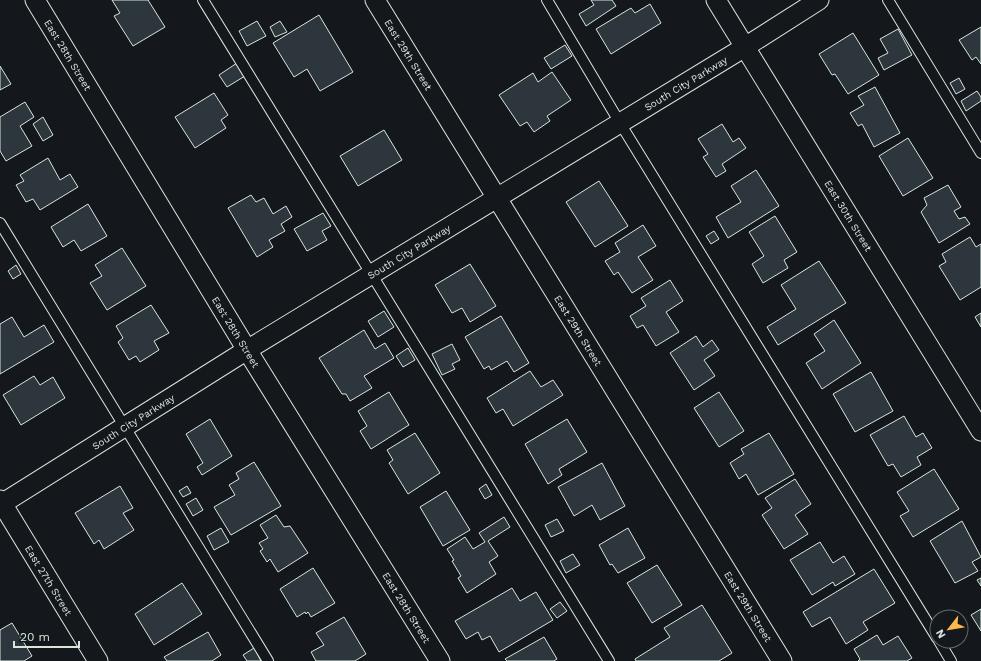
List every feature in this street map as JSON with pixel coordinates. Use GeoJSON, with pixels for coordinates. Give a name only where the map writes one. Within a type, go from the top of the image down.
{"type":"FeatureCollection","features":[{"type":"Feature","properties":{"kind":"street","name":"East 28th Street"},"geometry":{"type":"LineString","coordinates":[[35,0],[247,350],[440,661]]}},
{"type":"Feature","properties":{"kind":"street","name":"East 29th Street"},"geometry":{"type":"LineString","coordinates":[[375,0],[782,661]]}},
{"type":"Feature","properties":{"kind":"street","name":"East 30th Street"},"geometry":{"type":"LineString","coordinates":[[716,0],[981,431]]}},
{"type":"Feature","properties":{"kind":"street","name":"South City Parkway"},"geometry":{"type":"LineString","coordinates":[[1,502],[819,0]]}},
{"type":"Feature","properties":{"kind":"street","name":"East 27th Street"},"geometry":{"type":"LineString","coordinates":[[1,502],[98,661]]}},
{"type":"Feature","properties":{"kind":"lane"},"geometry":{"type":"LineString","coordinates":[[203,0],[609,661]]}},
{"type":"Feature","properties":{"kind":"lane"},"geometry":{"type":"LineString","coordinates":[[547,0],[620,123],[929,625]]}},
{"type":"Feature","properties":{"kind":"lane"},"geometry":{"type":"LineString","coordinates":[[888,0],[981,153]]}},
{"type":"Feature","properties":{"kind":"lane"},"geometry":{"type":"LineString","coordinates":[[0,223],[268,661]]}},
{"type":"Feature","properties":{"kind":"lane"},"geometry":{"type":"LineString","coordinates":[[944,649],[951,661]]}},
{"type":"Feature","properties":{"kind":"building"},"geometry":{"type":"Polygon","coordinates":[[[112,0],[148,0],[165,27],[133,46],[114,16],[120,13],[112,0]]]}},
{"type":"Feature","properties":{"kind":"building"},"geometry":{"type":"Polygon","coordinates":[[[591,0],[612,0],[616,6],[586,26],[579,14],[594,5],[591,0]]]}},
{"type":"Feature","properties":{"kind":"building"},"geometry":{"type":"Polygon","coordinates":[[[650,4],[661,23],[611,54],[596,29],[631,8],[635,13],[650,4]]]}},
{"type":"Feature","properties":{"kind":"building"},"geometry":{"type":"Polygon","coordinates":[[[319,15],[353,72],[320,91],[307,69],[294,77],[273,43],[319,15]]]}},
{"type":"Feature","properties":{"kind":"building"},"geometry":{"type":"Polygon","coordinates":[[[257,21],[266,36],[247,46],[239,31],[257,21]]]}},
{"type":"Feature","properties":{"kind":"building"},"geometry":{"type":"Polygon","coordinates":[[[280,21],[287,32],[275,37],[270,27],[280,21]]]}},
{"type":"Feature","properties":{"kind":"building"},"geometry":{"type":"Polygon","coordinates":[[[981,27],[981,64],[976,57],[972,60],[959,40],[981,27]]]}},
{"type":"Feature","properties":{"kind":"building"},"geometry":{"type":"Polygon","coordinates":[[[898,29],[912,55],[884,70],[878,58],[888,53],[880,39],[898,29]]]}},
{"type":"Feature","properties":{"kind":"building"},"geometry":{"type":"Polygon","coordinates":[[[853,33],[879,75],[848,94],[835,74],[832,75],[819,54],[853,33]]]}},
{"type":"Feature","properties":{"kind":"building"},"geometry":{"type":"Polygon","coordinates":[[[565,45],[572,56],[551,69],[544,58],[565,45]]]}},
{"type":"Feature","properties":{"kind":"building"},"geometry":{"type":"Polygon","coordinates":[[[237,63],[245,76],[227,87],[219,75],[237,63]]]}},
{"type":"Feature","properties":{"kind":"building"},"geometry":{"type":"Polygon","coordinates":[[[0,66],[11,84],[0,90],[0,66]]]}},
{"type":"Feature","properties":{"kind":"building"},"geometry":{"type":"Polygon","coordinates":[[[552,72],[571,100],[547,116],[550,121],[534,132],[527,122],[520,126],[499,95],[533,73],[538,82],[552,72]]]}},
{"type":"Feature","properties":{"kind":"building"},"geometry":{"type":"Polygon","coordinates":[[[959,78],[965,89],[956,94],[950,83],[959,78]]]}},
{"type":"Feature","properties":{"kind":"building"},"geometry":{"type":"Polygon","coordinates":[[[875,87],[900,133],[874,147],[862,124],[858,126],[850,113],[864,105],[858,96],[875,87]]]}},
{"type":"Feature","properties":{"kind":"building"},"geometry":{"type":"Polygon","coordinates":[[[977,91],[981,97],[981,101],[966,111],[961,101],[977,91]]]}},
{"type":"Feature","properties":{"kind":"building"},"geometry":{"type":"Polygon","coordinates":[[[214,93],[228,115],[221,120],[226,128],[195,148],[175,117],[214,93]]]}},
{"type":"Feature","properties":{"kind":"building"},"geometry":{"type":"Polygon","coordinates":[[[25,102],[34,117],[20,126],[32,146],[6,161],[0,151],[0,117],[25,102]]]}},
{"type":"Feature","properties":{"kind":"building"},"geometry":{"type":"Polygon","coordinates":[[[43,117],[53,135],[43,141],[33,124],[43,117]]]}},
{"type":"Feature","properties":{"kind":"building"},"geometry":{"type":"Polygon","coordinates":[[[722,124],[733,142],[739,138],[746,148],[722,164],[726,171],[716,177],[703,157],[708,154],[698,139],[722,124]]]}},
{"type":"Feature","properties":{"kind":"building"},"geometry":{"type":"Polygon","coordinates":[[[384,130],[402,160],[358,186],[340,156],[384,130]]]}},
{"type":"Feature","properties":{"kind":"building"},"geometry":{"type":"Polygon","coordinates":[[[908,138],[933,178],[903,196],[879,156],[908,138]]]}},
{"type":"Feature","properties":{"kind":"building"},"geometry":{"type":"Polygon","coordinates":[[[48,158],[60,180],[70,174],[78,187],[40,210],[33,199],[26,202],[16,185],[24,181],[20,175],[48,158]]]}},
{"type":"Feature","properties":{"kind":"building"},"geometry":{"type":"Polygon","coordinates":[[[756,170],[779,206],[728,238],[716,217],[741,202],[731,186],[756,170]]]}},
{"type":"Feature","properties":{"kind":"building"},"geometry":{"type":"Polygon","coordinates":[[[599,181],[628,226],[595,247],[566,202],[599,181]]]}},
{"type":"Feature","properties":{"kind":"building"},"geometry":{"type":"Polygon","coordinates":[[[948,185],[961,207],[954,211],[959,219],[965,217],[970,224],[939,243],[921,212],[927,205],[924,198],[948,185]]]}},
{"type":"Feature","properties":{"kind":"building"},"geometry":{"type":"Polygon","coordinates":[[[251,195],[256,202],[264,198],[273,214],[286,206],[292,217],[281,224],[285,231],[269,240],[273,247],[257,257],[228,208],[251,195]]]}},
{"type":"Feature","properties":{"kind":"building"},"geometry":{"type":"Polygon","coordinates":[[[88,204],[107,236],[81,251],[74,240],[63,247],[51,227],[88,204]]]}},
{"type":"Feature","properties":{"kind":"building"},"geometry":{"type":"Polygon","coordinates":[[[323,213],[331,226],[322,231],[327,240],[307,251],[294,229],[323,213]]]}},
{"type":"Feature","properties":{"kind":"building"},"geometry":{"type":"Polygon","coordinates":[[[775,216],[797,252],[784,260],[788,268],[763,283],[752,264],[764,256],[749,232],[775,216]]]}},
{"type":"Feature","properties":{"kind":"building"},"geometry":{"type":"Polygon","coordinates":[[[643,225],[656,246],[638,257],[653,280],[632,293],[618,272],[614,275],[605,261],[620,252],[615,243],[643,225]]]}},
{"type":"Feature","properties":{"kind":"building"},"geometry":{"type":"Polygon","coordinates":[[[714,231],[719,239],[711,244],[706,236],[714,231]]]}},
{"type":"Feature","properties":{"kind":"building"},"geometry":{"type":"Polygon","coordinates":[[[970,237],[976,247],[981,244],[981,287],[960,300],[939,266],[946,262],[942,254],[970,237]]]}},
{"type":"Feature","properties":{"kind":"building"},"geometry":{"type":"Polygon","coordinates":[[[122,248],[146,286],[107,310],[90,283],[102,276],[95,265],[122,248]]]}},
{"type":"Feature","properties":{"kind":"building"},"geometry":{"type":"Polygon","coordinates":[[[819,261],[846,303],[778,345],[767,327],[796,309],[781,285],[819,261]]]}},
{"type":"Feature","properties":{"kind":"building"},"geometry":{"type":"Polygon","coordinates":[[[470,264],[496,306],[470,322],[462,308],[452,313],[435,285],[470,264]]]}},
{"type":"Feature","properties":{"kind":"building"},"geometry":{"type":"Polygon","coordinates":[[[16,265],[21,274],[13,279],[8,271],[16,265]]]}},
{"type":"Feature","properties":{"kind":"building"},"geometry":{"type":"Polygon","coordinates":[[[670,280],[683,301],[666,312],[679,332],[656,346],[643,325],[637,328],[630,316],[646,306],[641,298],[670,280]]]}},
{"type":"Feature","properties":{"kind":"building"},"geometry":{"type":"Polygon","coordinates":[[[151,305],[169,333],[154,341],[159,350],[140,362],[136,356],[129,360],[118,342],[123,338],[116,326],[151,305]]]}},
{"type":"Feature","properties":{"kind":"building"},"geometry":{"type":"Polygon","coordinates":[[[384,311],[394,327],[378,337],[368,321],[384,311]]]}},
{"type":"Feature","properties":{"kind":"building"},"geometry":{"type":"Polygon","coordinates":[[[981,313],[981,327],[975,317],[981,313]]]}},
{"type":"Feature","properties":{"kind":"building"},"geometry":{"type":"Polygon","coordinates":[[[501,316],[529,363],[514,372],[507,361],[491,370],[489,366],[484,369],[465,337],[501,316]]]}},
{"type":"Feature","properties":{"kind":"building"},"geometry":{"type":"Polygon","coordinates":[[[12,317],[24,337],[44,325],[54,342],[0,374],[0,324],[12,317]]]}},
{"type":"Feature","properties":{"kind":"building"},"geometry":{"type":"Polygon","coordinates":[[[834,320],[861,363],[822,389],[806,363],[825,351],[814,334],[834,320]]]}},
{"type":"Feature","properties":{"kind":"building"},"geometry":{"type":"Polygon","coordinates":[[[364,330],[375,349],[385,343],[394,358],[364,376],[372,388],[350,401],[346,394],[342,394],[319,358],[364,330]]]}},
{"type":"Feature","properties":{"kind":"building"},"geometry":{"type":"Polygon","coordinates":[[[696,336],[703,347],[712,340],[719,350],[704,360],[715,376],[694,390],[670,353],[696,336]]]}},
{"type":"Feature","properties":{"kind":"building"},"geometry":{"type":"Polygon","coordinates":[[[452,344],[460,360],[452,364],[455,369],[442,375],[432,354],[452,344]]]}},
{"type":"Feature","properties":{"kind":"building"},"geometry":{"type":"Polygon","coordinates":[[[408,348],[415,360],[403,367],[396,356],[408,348]]]}},
{"type":"Feature","properties":{"kind":"building"},"geometry":{"type":"Polygon","coordinates":[[[530,371],[541,387],[553,380],[563,395],[513,426],[503,409],[496,413],[487,398],[530,371]]]}},
{"type":"Feature","properties":{"kind":"building"},"geometry":{"type":"Polygon","coordinates":[[[871,372],[893,411],[855,432],[833,394],[871,372]]]}},
{"type":"Feature","properties":{"kind":"building"},"geometry":{"type":"Polygon","coordinates":[[[34,376],[40,385],[53,377],[65,398],[21,425],[3,395],[34,376]]]}},
{"type":"Feature","properties":{"kind":"building"},"geometry":{"type":"Polygon","coordinates":[[[389,392],[409,425],[371,449],[360,431],[367,426],[358,411],[389,392]]]}},
{"type":"Feature","properties":{"kind":"building"},"geometry":{"type":"Polygon","coordinates":[[[719,392],[744,431],[719,447],[694,408],[719,392]]]}},
{"type":"Feature","properties":{"kind":"building"},"geometry":{"type":"Polygon","coordinates":[[[904,416],[916,437],[923,433],[932,448],[917,457],[921,465],[901,477],[893,464],[888,466],[870,435],[904,416]]]}},
{"type":"Feature","properties":{"kind":"building"},"geometry":{"type":"Polygon","coordinates":[[[210,419],[232,456],[202,475],[197,467],[203,463],[186,434],[210,419]]]}},
{"type":"Feature","properties":{"kind":"building"},"geometry":{"type":"Polygon","coordinates":[[[567,419],[587,452],[559,469],[562,475],[548,484],[525,444],[567,419]]]}},
{"type":"Feature","properties":{"kind":"building"},"geometry":{"type":"Polygon","coordinates":[[[415,433],[440,473],[408,494],[389,463],[393,460],[387,450],[415,433]]]}},
{"type":"Feature","properties":{"kind":"building"},"geometry":{"type":"Polygon","coordinates":[[[769,433],[794,474],[758,495],[746,474],[739,479],[730,463],[744,454],[741,449],[769,433]]]}},
{"type":"Feature","properties":{"kind":"building"},"geometry":{"type":"Polygon","coordinates":[[[254,462],[281,506],[231,535],[214,507],[235,495],[229,485],[239,479],[236,473],[254,462]]]}},
{"type":"Feature","properties":{"kind":"building"},"geometry":{"type":"Polygon","coordinates":[[[602,463],[625,506],[600,520],[592,505],[574,516],[558,487],[602,463]]]}},
{"type":"Feature","properties":{"kind":"building"},"geometry":{"type":"Polygon","coordinates":[[[934,469],[959,509],[913,537],[900,516],[909,511],[897,492],[934,469]]]}},
{"type":"Feature","properties":{"kind":"building"},"geometry":{"type":"Polygon","coordinates":[[[795,479],[811,504],[795,515],[808,534],[784,549],[762,515],[772,508],[765,498],[795,479]]]}},
{"type":"Feature","properties":{"kind":"building"},"geometry":{"type":"Polygon","coordinates":[[[486,484],[492,495],[485,499],[479,489],[486,484]]]}},
{"type":"Feature","properties":{"kind":"building"},"geometry":{"type":"Polygon","coordinates":[[[120,486],[133,508],[123,513],[134,530],[104,549],[99,540],[94,544],[75,513],[120,486]]]}},
{"type":"Feature","properties":{"kind":"building"},"geometry":{"type":"Polygon","coordinates":[[[187,486],[191,493],[183,497],[179,491],[187,486]]]}},
{"type":"Feature","properties":{"kind":"building"},"geometry":{"type":"Polygon","coordinates":[[[446,491],[470,530],[443,546],[420,507],[446,491]]]}},
{"type":"Feature","properties":{"kind":"building"},"geometry":{"type":"Polygon","coordinates":[[[196,498],[203,510],[193,516],[186,504],[196,498]]]}},
{"type":"Feature","properties":{"kind":"building"},"geometry":{"type":"Polygon","coordinates":[[[276,515],[284,527],[290,526],[308,553],[278,572],[270,559],[267,562],[260,551],[263,549],[259,543],[268,538],[260,525],[276,515]]]}},
{"type":"Feature","properties":{"kind":"building"},"geometry":{"type":"Polygon","coordinates":[[[504,517],[510,527],[488,541],[498,556],[489,562],[496,574],[467,593],[458,578],[461,576],[447,549],[465,537],[473,549],[485,542],[479,533],[504,517]]]}},
{"type":"Feature","properties":{"kind":"building"},"geometry":{"type":"Polygon","coordinates":[[[557,519],[564,531],[551,537],[545,525],[557,519]]]}},
{"type":"Feature","properties":{"kind":"building"},"geometry":{"type":"Polygon","coordinates":[[[962,521],[981,557],[972,562],[978,571],[955,583],[930,541],[962,521]]]}},
{"type":"Feature","properties":{"kind":"building"},"geometry":{"type":"Polygon","coordinates":[[[221,528],[229,542],[214,550],[207,536],[221,528]]]}},
{"type":"Feature","properties":{"kind":"building"},"geometry":{"type":"Polygon","coordinates":[[[628,528],[645,558],[618,573],[612,564],[610,565],[599,545],[628,528]]]}},
{"type":"Feature","properties":{"kind":"building"},"geometry":{"type":"Polygon","coordinates":[[[820,542],[833,563],[844,556],[855,574],[835,586],[833,582],[812,595],[790,560],[820,542]]]}},
{"type":"Feature","properties":{"kind":"building"},"geometry":{"type":"Polygon","coordinates":[[[573,554],[580,565],[566,573],[560,561],[573,554]]]}},
{"type":"Feature","properties":{"kind":"building"},"geometry":{"type":"Polygon","coordinates":[[[657,565],[682,605],[652,623],[627,583],[657,565]]]}},
{"type":"Feature","properties":{"kind":"building"},"geometry":{"type":"Polygon","coordinates":[[[313,568],[335,603],[311,617],[308,612],[306,614],[305,612],[297,617],[280,589],[313,568]]]}},
{"type":"Feature","properties":{"kind":"building"},"geometry":{"type":"Polygon","coordinates":[[[874,569],[895,603],[863,622],[868,630],[846,644],[830,617],[812,627],[803,612],[874,569]]]}},
{"type":"Feature","properties":{"kind":"building"},"geometry":{"type":"Polygon","coordinates":[[[981,578],[981,586],[977,580],[981,578]]]}},
{"type":"Feature","properties":{"kind":"building"},"geometry":{"type":"Polygon","coordinates":[[[182,583],[202,614],[154,645],[135,614],[182,583]]]}},
{"type":"Feature","properties":{"kind":"building"},"geometry":{"type":"Polygon","coordinates":[[[512,588],[520,601],[536,592],[553,620],[499,652],[490,636],[482,640],[478,632],[466,639],[455,621],[512,588]]]}},
{"type":"Feature","properties":{"kind":"building"},"geometry":{"type":"Polygon","coordinates":[[[560,602],[567,611],[557,618],[550,609],[560,602]]]}},
{"type":"Feature","properties":{"kind":"building"},"geometry":{"type":"Polygon","coordinates":[[[702,605],[732,653],[719,661],[636,661],[635,659],[670,637],[664,628],[702,605]]]}},
{"type":"Feature","properties":{"kind":"building"},"geometry":{"type":"Polygon","coordinates":[[[981,609],[981,631],[971,615],[981,609]]]}},
{"type":"Feature","properties":{"kind":"building"},"geometry":{"type":"Polygon","coordinates":[[[344,617],[366,654],[355,661],[316,661],[311,652],[324,645],[316,633],[344,617]]]}},
{"type":"Feature","properties":{"kind":"building"},"geometry":{"type":"Polygon","coordinates":[[[12,623],[32,656],[24,661],[0,661],[0,630],[12,623]]]}},
{"type":"Feature","properties":{"kind":"building"},"geometry":{"type":"Polygon","coordinates":[[[208,632],[221,655],[212,661],[167,661],[164,657],[208,632]]]}},
{"type":"Feature","properties":{"kind":"building"},"geometry":{"type":"Polygon","coordinates":[[[877,635],[883,645],[898,636],[912,658],[907,661],[858,661],[860,659],[854,649],[877,635]]]}},
{"type":"Feature","properties":{"kind":"building"},"geometry":{"type":"Polygon","coordinates":[[[544,637],[557,659],[554,661],[507,661],[505,659],[544,637]]]}},
{"type":"Feature","properties":{"kind":"building"},"geometry":{"type":"Polygon","coordinates":[[[254,648],[261,661],[247,661],[243,655],[254,648]]]}}]}
